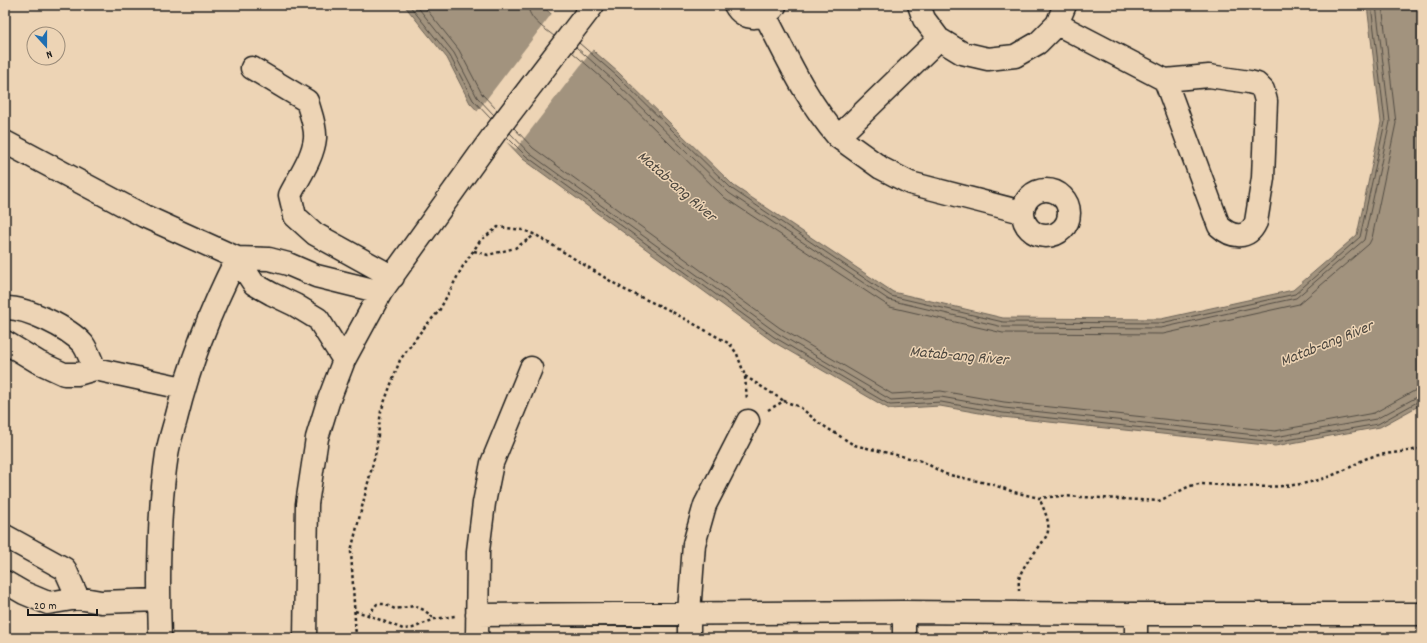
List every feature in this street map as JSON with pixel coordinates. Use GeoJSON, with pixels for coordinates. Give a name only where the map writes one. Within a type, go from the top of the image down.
{"type":"FeatureCollection","features":[{"type":"Feature","properties":{"kind":"street"},"geometry":{"type":"LineString","coordinates":[[306,638],[307,504],[317,438],[328,402],[344,360],[387,284],[495,133],[593,5]]}},
{"type":"Feature","properties":{"kind":"street"},"geometry":{"type":"LineString","coordinates":[[735,5],[742,13],[758,18],[771,10],[806,94],[825,122],[838,137],[881,168],[910,183],[1022,212]]}},
{"type":"Feature","properties":{"kind":"street"},"geometry":{"type":"LineString","coordinates":[[919,5],[924,19],[939,39],[962,53],[988,59],[1014,56],[1038,43],[1061,14],[1165,80],[1219,226],[1226,232],[1234,235],[1249,233],[1254,228],[1256,222],[1263,178],[1266,101],[1263,90],[1257,84],[1210,76],[1165,80]]}},
{"type":"Feature","properties":{"kind":"street"},"geometry":{"type":"LineString","coordinates":[[838,137],[939,39]]}},
{"type":"Feature","properties":{"kind":"street"},"geometry":{"type":"LineString","coordinates":[[252,68],[307,101],[312,116],[315,137],[311,156],[290,195],[295,216],[315,234],[387,284]]}},
{"type":"Feature","properties":{"kind":"street"},"geometry":{"type":"LineString","coordinates":[[5,142],[144,216],[237,258],[270,259],[288,264],[316,276],[387,284]]}},
{"type":"Feature","properties":{"kind":"street"},"geometry":{"type":"LineString","coordinates":[[237,258],[254,284],[295,305],[318,319],[344,360]]}},
{"type":"Feature","properties":{"kind":"street"},"geometry":{"type":"LineString","coordinates":[[160,638],[160,521],[167,453],[183,388],[196,350],[237,258]]}},
{"type":"Feature","properties":{"kind":"street"},"geometry":{"type":"LineString","coordinates":[[5,308],[27,311],[75,335],[84,346],[95,369]]}},
{"type":"Feature","properties":{"kind":"street"},"geometry":{"type":"LineString","coordinates":[[5,342],[38,362],[64,374],[78,374],[95,369],[183,388]]}},
{"type":"Feature","properties":{"kind":"street"},"geometry":{"type":"LineString","coordinates":[[477,638],[478,551],[484,503],[492,463],[531,368]]}},
{"type":"Feature","properties":{"kind":"street"},"geometry":{"type":"LineString","coordinates":[[689,638],[689,613],[694,544],[705,505],[748,421]]}},
{"type":"Feature","properties":{"kind":"street"},"geometry":{"type":"LineString","coordinates":[[5,536],[66,569],[78,598]]}},
{"type":"Feature","properties":{"kind":"street"},"geometry":{"type":"LineString","coordinates":[[5,582],[24,593],[48,603],[78,598],[101,602],[159,600]]}},
{"type":"Feature","properties":{"kind":"street"},"geometry":{"type":"LineString","coordinates":[[477,615],[904,612],[1422,614]]}},
{"type":"Feature","properties":{"kind":"street"},"geometry":{"type":"LineString","coordinates":[[904,612],[904,638]]}},
{"type":"Feature","properties":{"kind":"street"},"geometry":{"type":"LineString","coordinates":[[1136,614],[1136,638]]}},
{"type":"Feature","properties":{"kind":"path"},"geometry":{"type":"LineString","coordinates":[[356,638],[351,550],[376,451],[381,411],[400,360],[422,330],[439,311],[463,266],[480,241],[498,227],[523,230],[536,235],[625,290],[667,309],[730,344],[737,354],[745,376],[748,421],[784,401]]}},
{"type":"Feature","properties":{"kind":"path"},"geometry":{"type":"LineString","coordinates":[[474,251],[488,255],[515,248],[536,235]]}},
{"type":"Feature","properties":{"kind":"path"},"geometry":{"type":"LineString","coordinates":[[745,376],[784,401],[800,407],[819,423],[854,445],[922,461],[945,474],[991,484],[1014,492],[1039,498],[1063,496],[1159,501],[1190,486],[1199,484],[1260,488],[1283,486],[1314,481],[1336,474],[1368,458],[1386,453],[1408,452],[1422,448]]}},
{"type":"Feature","properties":{"kind":"path"},"geometry":{"type":"LineString","coordinates":[[1017,613],[1020,576],[1028,560],[1048,531],[1046,512],[1039,498]]}},
{"type":"Feature","properties":{"kind":"path"},"geometry":{"type":"LineString","coordinates":[[368,615],[377,604],[384,604],[396,609],[414,606],[424,610],[434,619]]}},
{"type":"Feature","properties":{"kind":"path"},"geometry":{"type":"LineString","coordinates":[[355,611],[403,629],[413,628],[434,619],[477,615]]}},
{"type":"Feature","properties":{"kind":"water","name":"Matab-ang River"},"geometry":{"type":"Polygon","coordinates":[[[404,5],[541,5],[619,73],[734,186],[893,292],[1003,318],[1161,319],[1293,290],[1357,235],[1381,122],[1367,5],[1422,5],[1422,404],[1380,427],[1275,446],[1002,417],[940,406],[889,409],[772,341],[523,159],[470,103],[447,58],[404,5]]]}},
{"type":"Feature","properties":{"kind":"pier"},"geometry":{"type":"Polygon","coordinates":[[[553,12],[594,48],[516,149],[498,136],[476,113],[553,12]]]}}]}
